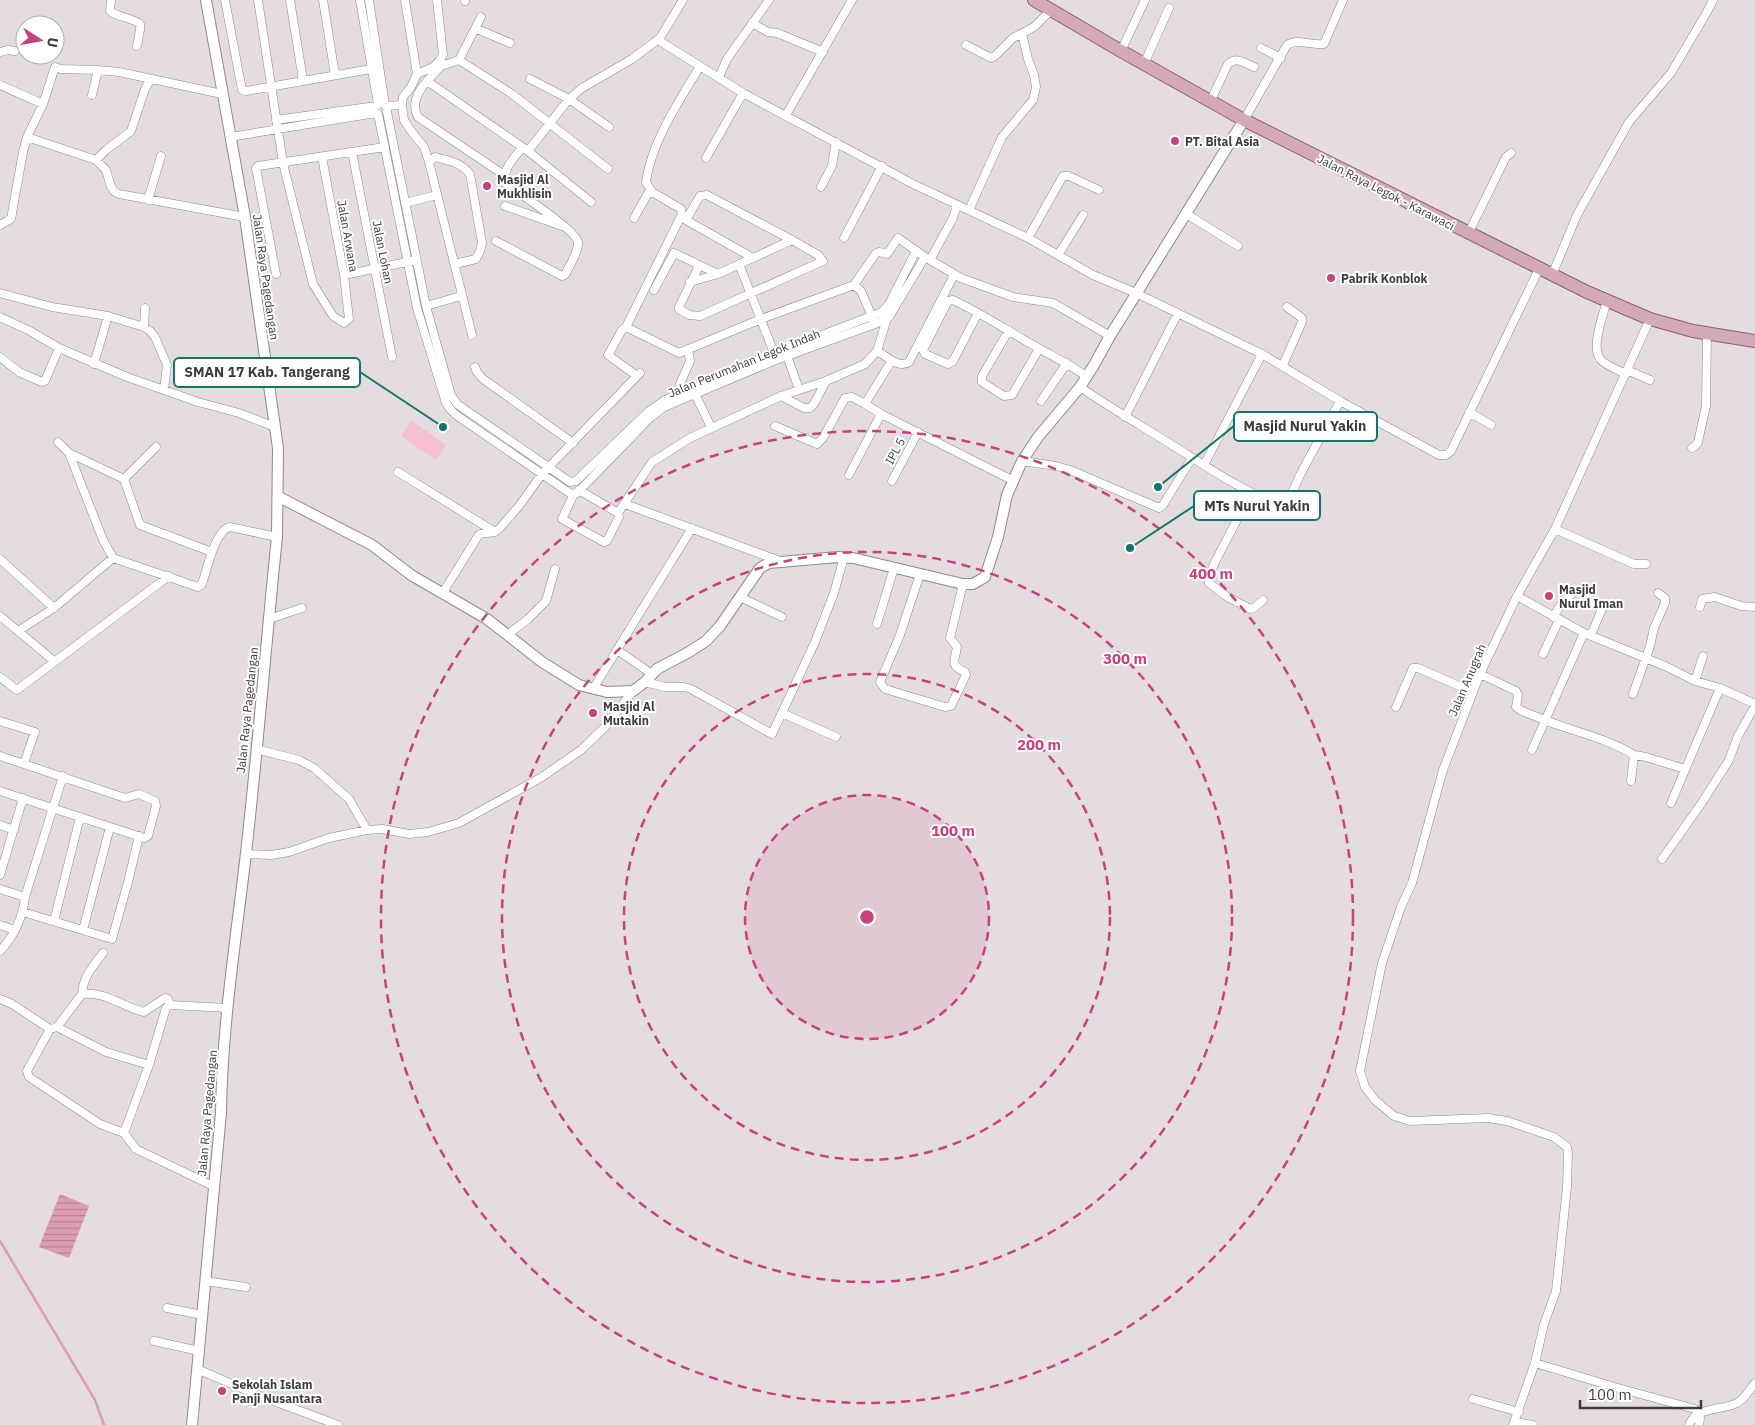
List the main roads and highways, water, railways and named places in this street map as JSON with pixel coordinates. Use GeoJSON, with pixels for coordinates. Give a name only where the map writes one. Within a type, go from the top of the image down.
{"type":"FeatureCollection","features":[{"type":"Feature","properties":{"kind":"main road","name":"Jalan Raya Legok - Karawaci"},"geometry":{"type":"LineString","coordinates":[[1034,0],[1049,6],[1121,51],[1244,120],[1468,234],[1607,302],[1650,319],[1707,333],[1755,341]]}},
{"type":"Feature","properties":{"kind":"waterway"},"geometry":{"type":"LineString","coordinates":[[0,1241],[95,1400],[104,1425]]}},
{"type":"Feature","properties":{"kind":"place","name":"PT. Bital Asia"},"geometry":{"type":"Point","coordinates":[1175,141]}},
{"type":"Feature","properties":{"kind":"place","name":"Masjid Al Mukhlisin"},"geometry":{"type":"Point","coordinates":[487,186]}},
{"type":"Feature","properties":{"kind":"place","name":"Pabrik Konblok"},"geometry":{"type":"Point","coordinates":[1331,278]}},
{"type":"Feature","properties":{"kind":"place","name":"SMAN 17 Kab. Tangerang"},"geometry":{"type":"Point","coordinates":[443,427]}},
{"type":"Feature","properties":{"kind":"place","name":"Masjid Nurul Yakin"},"geometry":{"type":"Point","coordinates":[1158,487]}},
{"type":"Feature","properties":{"kind":"place","name":"MTs Nurul Yakin"},"geometry":{"type":"Point","coordinates":[1130,548]}},
{"type":"Feature","properties":{"kind":"place","name":"Masjid Nurul Iman"},"geometry":{"type":"Point","coordinates":[1549,596]}},
{"type":"Feature","properties":{"kind":"place","name":"Masjid Al Mutakin"},"geometry":{"type":"Point","coordinates":[593,713]}},
{"type":"Feature","properties":{"kind":"place","name":"Sekolah Islam Panji Nusantara"},"geometry":{"type":"Point","coordinates":[222,1391]}}]}
